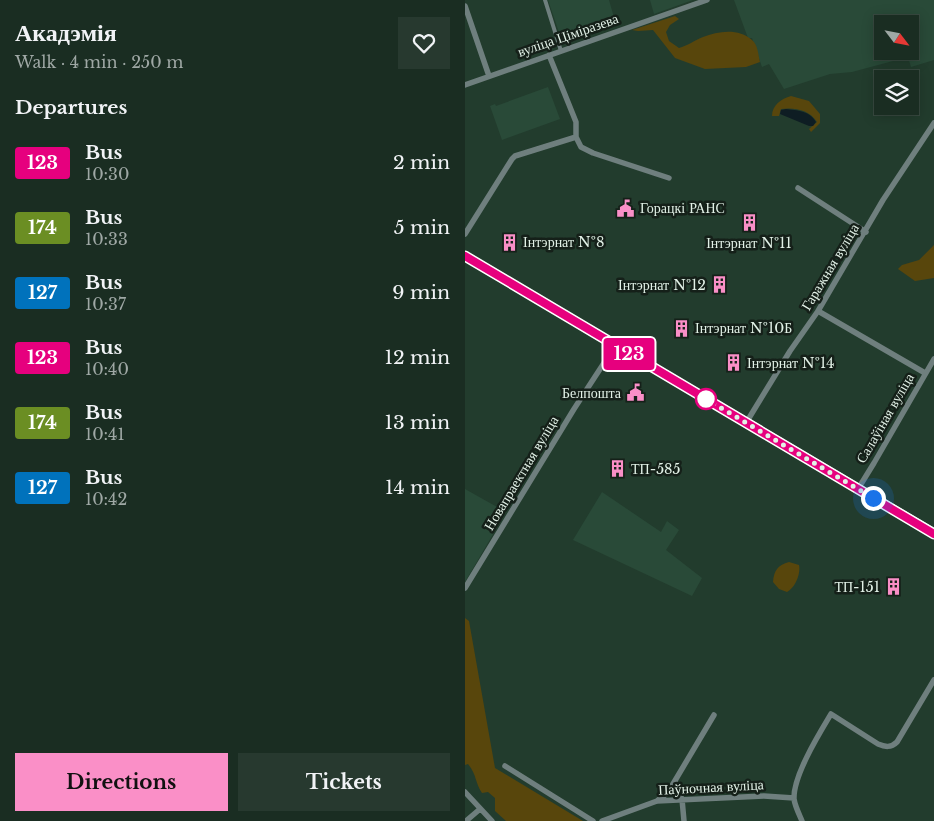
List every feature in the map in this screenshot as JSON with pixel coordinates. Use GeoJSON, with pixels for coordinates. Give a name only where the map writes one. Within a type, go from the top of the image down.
{"type":"FeatureCollection","features":[{"type":"Feature","properties":{"kind":"main road"},"geometry":{"type":"LineString","coordinates":[[465,256],[934,534]]}},
{"type":"Feature","properties":{"kind":"street"},"geometry":{"type":"LineString","coordinates":[[545,0],[561,51]]}},
{"type":"Feature","properties":{"kind":"street","name":"вуліца Ціміразева"},"geometry":{"type":"LineString","coordinates":[[465,85],[707,0]]}},
{"type":"Feature","properties":{"kind":"street"},"geometry":{"type":"LineString","coordinates":[[465,6],[467,19],[489,76]]}},
{"type":"Feature","properties":{"kind":"street"},"geometry":{"type":"LineString","coordinates":[[549,55],[575,122],[577,137],[581,147],[593,153],[669,178]]}},
{"type":"Feature","properties":{"kind":"street","name":"Гаражная вуліца"},"geometry":{"type":"LineString","coordinates":[[746,423],[819,311],[883,200],[934,124]]}},
{"type":"Feature","properties":{"kind":"street"},"geometry":{"type":"LineString","coordinates":[[465,234],[515,156],[577,137]]}},
{"type":"Feature","properties":{"kind":"street"},"geometry":{"type":"LineString","coordinates":[[798,188],[866,232]]}},
{"type":"Feature","properties":{"kind":"street"},"geometry":{"type":"LineString","coordinates":[[819,311],[925,373]]}},
{"type":"Feature","properties":{"kind":"street","name":"Новапраектная вуліца"},"geometry":{"type":"LineString","coordinates":[[465,588],[574,409],[615,346]]}},
{"type":"Feature","properties":{"kind":"street","name":"Салаўіная вуліца"},"geometry":{"type":"LineString","coordinates":[[858,489],[875,463],[934,359]]}},
{"type":"Feature","properties":{"kind":"street"},"geometry":{"type":"LineString","coordinates":[[802,821],[794,798],[802,769],[815,740],[831,714],[878,744],[888,747],[897,742],[932,688],[934,680]]}},
{"type":"Feature","properties":{"kind":"street"},"geometry":{"type":"LineString","coordinates":[[657,801],[666,794],[673,784],[714,715]]}},
{"type":"Feature","properties":{"kind":"street"},"geometry":{"type":"LineString","coordinates":[[505,766],[593,821]]}},
{"type":"Feature","properties":{"kind":"street"},"geometry":{"type":"LineString","coordinates":[[673,784],[682,799],[684,821]]}},
{"type":"Feature","properties":{"kind":"street"},"geometry":{"type":"LineString","coordinates":[[465,792],[492,821]]}},
{"type":"Feature","properties":{"kind":"street","name":"Паўночная вуліца"},"geometry":{"type":"LineString","coordinates":[[601,821],[657,801],[764,796],[794,798]]}},
{"type":"Feature","properties":{"kind":"street"},"geometry":{"type":"LineString","coordinates":[[467,821],[480,809]]}},
{"type":"Feature","properties":{"kind":"shaded area"},"geometry":{"type":"Polygon","coordinates":[[[548,0],[609,0],[615,21],[562,41],[548,0]]]}},
{"type":"Feature","properties":{"kind":"shaded area"},"geometry":{"type":"Polygon","coordinates":[[[650,0],[693,0],[654,14],[650,0]]]}},
{"type":"Feature","properties":{"kind":"shaded area"},"geometry":{"type":"Polygon","coordinates":[[[734,0],[934,0],[934,60],[911,67],[909,60],[919,60],[919,15],[874,15],[874,60],[897,60],[852,72],[830,74],[784,89],[769,64],[762,67],[752,38],[748,38],[734,0]]]}},
{"type":"Feature","properties":{"kind":"shaded area"},"geometry":{"type":"Polygon","coordinates":[[[675,16],[679,19],[670,25],[666,32],[669,41],[679,48],[709,35],[735,32],[747,36],[754,42],[760,62],[746,67],[705,69],[675,58],[653,30],[632,30],[675,16]]]}},
{"type":"Feature","properties":{"kind":"shaded area"},"geometry":{"type":"Polygon","coordinates":[[[548,87],[560,119],[502,140],[490,106],[495,104],[496,106],[548,87]]]}},
{"type":"Feature","properties":{"kind":"shaded area"},"geometry":{"type":"Polygon","coordinates":[[[791,96],[809,101],[820,114],[820,123],[811,132],[809,129],[817,122],[806,112],[791,108],[781,109],[779,116],[772,116],[772,112],[778,103],[791,96]]]}},
{"type":"Feature","properties":{"kind":"shaded area"},"geometry":{"type":"Polygon","coordinates":[[[786,109],[807,113],[816,122],[813,126],[809,126],[780,114],[781,110],[786,109]]]}},
{"type":"Feature","properties":{"kind":"shaded area"},"geometry":{"type":"Polygon","coordinates":[[[934,245],[934,278],[915,281],[898,269],[902,265],[919,260],[934,245]]]}},
{"type":"Feature","properties":{"kind":"shaded area"},"geometry":{"type":"Polygon","coordinates":[[[465,489],[506,512],[465,582],[465,489]]]}},
{"type":"Feature","properties":{"kind":"shaded area"},"geometry":{"type":"Polygon","coordinates":[[[602,492],[661,532],[667,521],[679,530],[666,550],[702,578],[692,596],[573,540],[602,492]]]}},
{"type":"Feature","properties":{"kind":"shaded area"},"geometry":{"type":"Polygon","coordinates":[[[789,562],[799,565],[799,569],[795,584],[787,592],[779,589],[773,582],[777,569],[789,562]]]}},
{"type":"Feature","properties":{"kind":"shaded area"},"geometry":{"type":"Polygon","coordinates":[[[465,618],[469,621],[495,768],[583,821],[506,821],[495,811],[495,798],[488,792],[482,793],[471,768],[468,764],[465,765],[465,618]]]}},
{"type":"Feature","properties":{"kind":"bus line","name":"123"},"geometry":{"type":"LineString","coordinates":[[465,256],[934,534]]}},
{"type":"Feature","properties":{"kind":"place","name":"Горацкі РАНС"},"geometry":{"type":"Point","coordinates":[626,208]}},
{"type":"Feature","properties":{"kind":"place","name":"Інтэрнат №11"},"geometry":{"type":"Point","coordinates":[749,223]}},
{"type":"Feature","properties":{"kind":"place","name":"Інтэрнат №8"},"geometry":{"type":"Point","coordinates":[509,242]}},
{"type":"Feature","properties":{"kind":"place","name":"Інтэрнат №12"},"geometry":{"type":"Point","coordinates":[720,285]}},
{"type":"Feature","properties":{"kind":"place","name":"Інтэрнат №10Б"},"geometry":{"type":"Point","coordinates":[681,328]}},
{"type":"Feature","properties":{"kind":"place","name":"Інтэрнат №14"},"geometry":{"type":"Point","coordinates":[733,363]}},
{"type":"Feature","properties":{"kind":"place","name":"Белпошта"},"geometry":{"type":"Point","coordinates":[635,393]}},
{"type":"Feature","properties":{"kind":"place","name":"ТП-585"},"geometry":{"type":"Point","coordinates":[617,469]}},
{"type":"Feature","properties":{"kind":"place","name":"ТП-151"},"geometry":{"type":"Point","coordinates":[894,587]}},
{"type":"Feature","properties":{"kind":"route"},"geometry":{"type":"LineString","coordinates":[[706,399],[873,498]]}}]}
